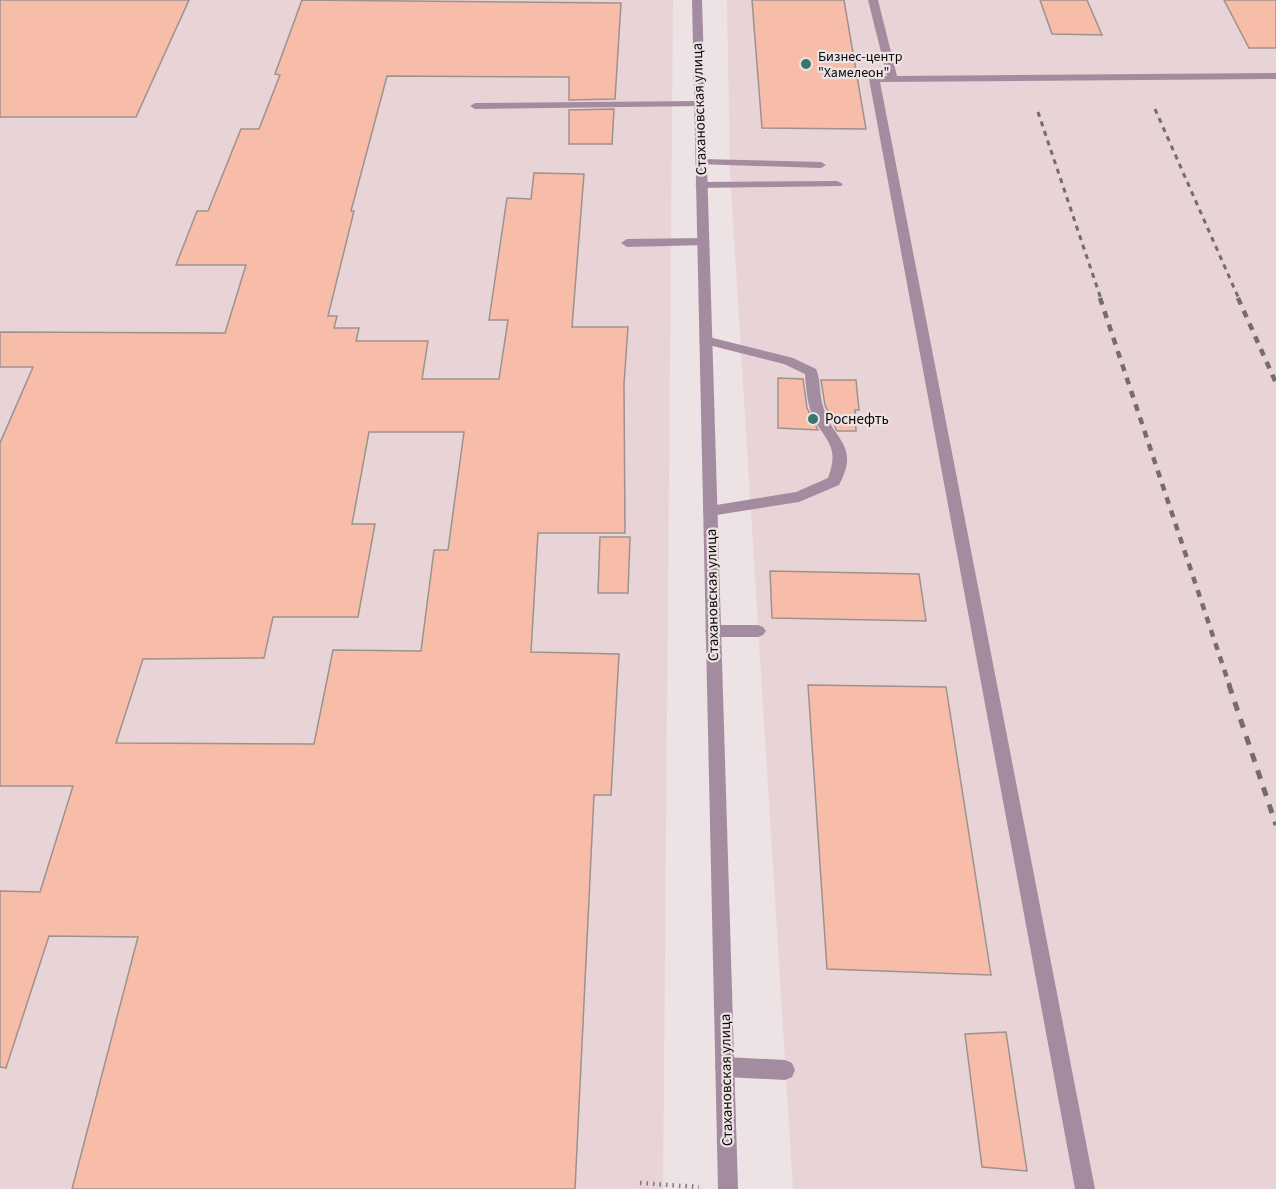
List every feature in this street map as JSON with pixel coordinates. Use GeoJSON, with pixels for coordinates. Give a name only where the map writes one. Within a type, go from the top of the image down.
{"type":"FeatureCollection","features":[{"type":"Feature","properties":{"kind":"street","name":"Стахановская улица"},"geometry":{"type":"LineString","coordinates":[[697,0],[728,1189]]}},
{"type":"Feature","properties":{"kind":"street"},"geometry":{"type":"LineString","coordinates":[[873,0],[893,79]]}},
{"type":"Feature","properties":{"kind":"street"},"geometry":{"type":"LineString","coordinates":[[1085,1189],[874,79],[1276,76]]}},
{"type":"Feature","properties":{"kind":"street"},"geometry":{"type":"LineString","coordinates":[[475,106],[699,104]]}},
{"type":"Feature","properties":{"kind":"street"},"geometry":{"type":"LineString","coordinates":[[701,162],[821,165]]}},
{"type":"Feature","properties":{"kind":"street"},"geometry":{"type":"LineString","coordinates":[[702,185],[837,184]]}},
{"type":"Feature","properties":{"kind":"street"},"geometry":{"type":"LineString","coordinates":[[627,243],[703,242]]}},
{"type":"Feature","properties":{"kind":"street"},"geometry":{"type":"LineString","coordinates":[[705,340],[788,361],[811,372],[817,410],[838,443],[843,461],[834,481],[799,497],[710,511]]}},
{"type":"Feature","properties":{"kind":"street"},"geometry":{"type":"LineString","coordinates":[[713,631],[758,631]]}},
{"type":"Feature","properties":{"kind":"street"},"geometry":{"type":"LineString","coordinates":[[726,1067],[785,1070]]}},
{"type":"Feature","properties":{"kind":"path"},"geometry":{"type":"LineString","coordinates":[[640,1183],[728,1189]]}},
{"type":"Feature","properties":{"kind":"shaded area"},"geometry":{"type":"Polygon","coordinates":[[[0,0],[673,0],[663,1189],[0,1189],[0,0]]]}},
{"type":"Feature","properties":{"kind":"shaded area"},"geometry":{"type":"Polygon","coordinates":[[[727,0],[1276,0],[1276,1189],[793,1189],[730,173],[727,0]]]}},
{"type":"Feature","properties":{"kind":"building"},"geometry":{"type":"Polygon","coordinates":[[[0,0],[189,0],[136,117],[0,117],[0,0]]]}},
{"type":"Feature","properties":{"kind":"building"},"geometry":{"type":"Polygon","coordinates":[[[302,0],[621,3],[615,99],[569,100],[569,77],[387,76],[351,211],[354,211],[328,316],[337,316],[334,328],[359,328],[356,341],[428,341],[422,379],[499,379],[508,320],[489,320],[507,198],[531,199],[534,173],[584,174],[572,327],[628,327],[624,384],[625,533],[538,533],[531,652],[619,654],[611,795],[594,795],[575,1189],[72,1189],[138,937],[49,936],[6,1068],[0,1067],[0,891],[40,892],[73,786],[0,786],[0,443],[33,367],[0,367],[0,332],[225,333],[246,265],[176,265],[197,211],[208,211],[241,129],[259,129],[280,75],[275,74],[302,0]],[[369,432],[352,524],[375,524],[358,617],[273,617],[264,658],[143,659],[116,743],[314,744],[333,650],[421,651],[434,550],[448,550],[464,432],[369,432]]]}},
{"type":"Feature","properties":{"kind":"building","name":"Бизнес-центр \"Хамелеон\""},"geometry":{"type":"Polygon","coordinates":[[[752,0],[844,0],[866,129],[762,128],[752,0]]]}},
{"type":"Feature","properties":{"kind":"building"},"geometry":{"type":"Polygon","coordinates":[[[1040,0],[1087,0],[1102,35],[1052,34],[1040,0]]]}},
{"type":"Feature","properties":{"kind":"building"},"geometry":{"type":"Polygon","coordinates":[[[1224,0],[1276,0],[1276,48],[1249,48],[1224,0]]]}},
{"type":"Feature","properties":{"kind":"building"},"geometry":{"type":"Polygon","coordinates":[[[614,109],[612,144],[569,144],[569,110],[614,109]]]}},
{"type":"Feature","properties":{"kind":"building"},"geometry":{"type":"Polygon","coordinates":[[[778,378],[803,379],[807,408],[818,430],[778,428],[778,378]]]}},
{"type":"Feature","properties":{"kind":"building"},"geometry":{"type":"Polygon","coordinates":[[[821,380],[856,380],[859,410],[855,410],[856,431],[837,431],[825,405],[821,380]]]}},
{"type":"Feature","properties":{"kind":"building"},"geometry":{"type":"Polygon","coordinates":[[[600,537],[630,537],[628,593],[598,593],[600,537]]]}},
{"type":"Feature","properties":{"kind":"building"},"geometry":{"type":"Polygon","coordinates":[[[770,571],[919,574],[926,621],[772,618],[770,571]]]}},
{"type":"Feature","properties":{"kind":"building"},"geometry":{"type":"Polygon","coordinates":[[[808,685],[946,687],[991,975],[827,969],[808,685]]]}},
{"type":"Feature","properties":{"kind":"building"},"geometry":{"type":"Polygon","coordinates":[[[1006,1032],[1027,1171],[982,1167],[965,1034],[1006,1032]]]}},
{"type":"Feature","properties":{"kind":"railway"},"geometry":{"type":"LineString","coordinates":[[1155,109],[1239,299]]}},
{"type":"Feature","properties":{"kind":"railway"},"geometry":{"type":"LineString","coordinates":[[1038,112],[1101,299]]}},
{"type":"Feature","properties":{"kind":"railway"},"geometry":{"type":"LineString","coordinates":[[1100,298],[1230,687]]}},
{"type":"Feature","properties":{"kind":"railway"},"geometry":{"type":"LineString","coordinates":[[1238,298],[1276,383]]}},
{"type":"Feature","properties":{"kind":"railway"},"geometry":{"type":"LineString","coordinates":[[1229,685],[1276,825]]}},
{"type":"Feature","properties":{"kind":"place","name":"Бизнес-центр \"Хамелеон\""},"geometry":{"type":"Point","coordinates":[806,64]}},
{"type":"Feature","properties":{"kind":"place","name":"Роснефть"},"geometry":{"type":"Point","coordinates":[813,419]}}]}
